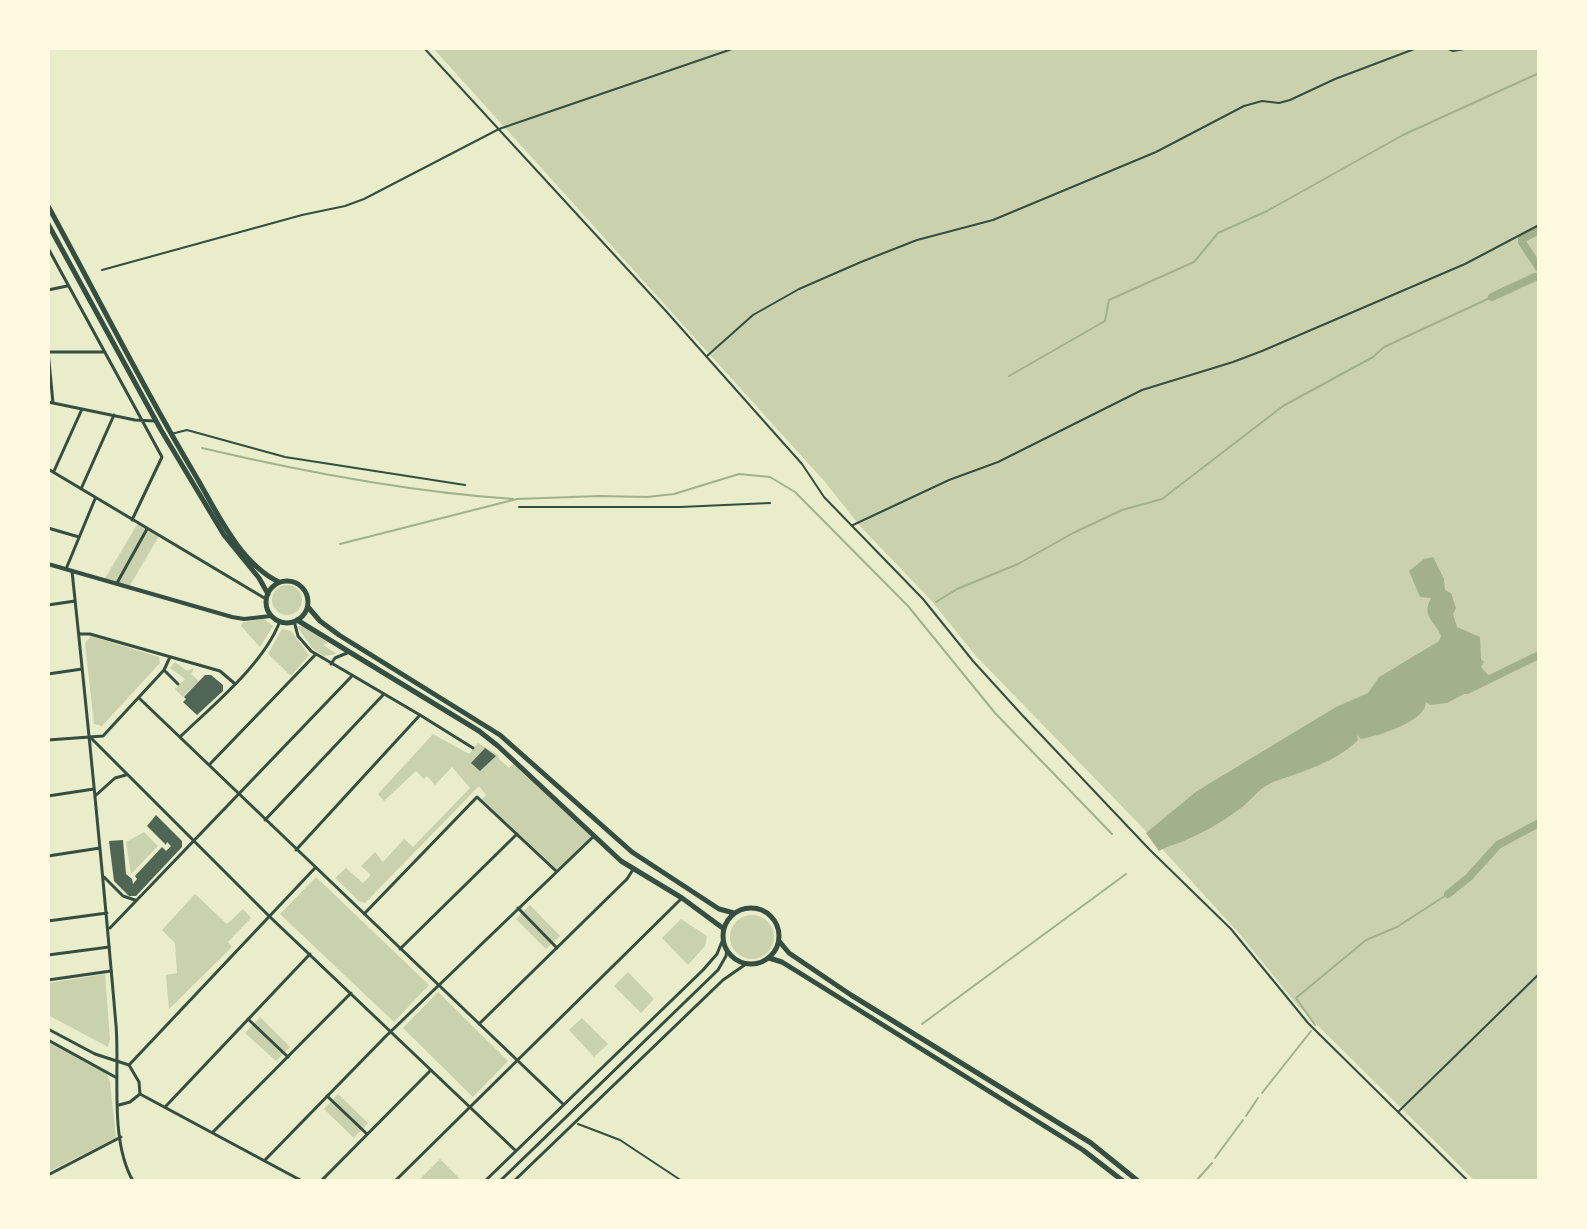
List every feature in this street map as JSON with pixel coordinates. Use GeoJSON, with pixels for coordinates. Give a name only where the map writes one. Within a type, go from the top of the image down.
{"type":"FeatureCollection","features":[{"type":"Feature","properties":{"kind":"main road"},"geometry":{"type":"LineString","coordinates":[[48,206],[170,435],[233,537],[263,574],[279,582],[292,581],[303,588],[307,593],[308,607],[320,621],[500,735],[632,852],[719,909],[734,913]]}},
{"type":"Feature","properties":{"kind":"main road"},"geometry":{"type":"LineString","coordinates":[[48,224],[155,421],[224,535],[259,578],[271,616],[280,621],[296,621],[479,731],[594,836],[634,868],[724,929]]}},
{"type":"Feature","properties":{"kind":"main road"},"geometry":{"type":"LineString","coordinates":[[267,596],[279,582]]}},
{"type":"Feature","properties":{"kind":"main road"},"geometry":{"type":"LineString","coordinates":[[296,621],[308,607]]}},
{"type":"Feature","properties":{"kind":"main road"},"geometry":{"type":"LineString","coordinates":[[779,941],[769,958],[746,964],[732,957],[727,950],[723,939],[724,929],[734,913],[743,909],[762,910],[776,923],[779,941],[789,953],[851,995],[1091,1143],[1138,1181]]}},
{"type":"Feature","properties":{"kind":"main road"},"geometry":{"type":"LineString","coordinates":[[769,958],[807,977],[1083,1150],[1123,1181]]}},
{"type":"Feature","properties":{"kind":"street"},"geometry":{"type":"LineString","coordinates":[[48,248],[162,457],[132,520]]}},
{"type":"Feature","properties":{"kind":"street"},"geometry":{"type":"LineString","coordinates":[[48,290],[68,286]]}},
{"type":"Feature","properties":{"kind":"street"},"geometry":{"type":"LineString","coordinates":[[106,352],[48,352],[51,403],[155,421]]}},
{"type":"Feature","properties":{"kind":"street"},"geometry":{"type":"LineString","coordinates":[[54,472],[82,409]]}},
{"type":"Feature","properties":{"kind":"street"},"geometry":{"type":"LineString","coordinates":[[81,489],[114,415]]}},
{"type":"Feature","properties":{"kind":"street"},"geometry":{"type":"LineString","coordinates":[[48,469],[267,596]]}},
{"type":"Feature","properties":{"kind":"street"},"geometry":{"type":"LineString","coordinates":[[96,498],[69,570],[79,634],[107,913],[121,1137],[126,1169],[133,1181]]}},
{"type":"Feature","properties":{"kind":"street"},"geometry":{"type":"LineString","coordinates":[[48,528],[79,537]]}},
{"type":"Feature","properties":{"kind":"street"},"geometry":{"type":"LineString","coordinates":[[117,583],[147,529]]}},
{"type":"Feature","properties":{"kind":"street"},"geometry":{"type":"LineString","coordinates":[[48,564],[232,617],[271,616]]}},
{"type":"Feature","properties":{"kind":"street"},"geometry":{"type":"LineString","coordinates":[[48,605],[75,601]]}},
{"type":"Feature","properties":{"kind":"street"},"geometry":{"type":"LineString","coordinates":[[180,737],[269,643],[280,621]]}},
{"type":"Feature","properties":{"kind":"street"},"geometry":{"type":"LineString","coordinates":[[296,621],[298,636],[316,654],[473,748]]}},
{"type":"Feature","properties":{"kind":"street"},"geometry":{"type":"LineString","coordinates":[[79,634],[90,634],[220,671],[234,683]]}},
{"type":"Feature","properties":{"kind":"street"},"geometry":{"type":"LineString","coordinates":[[331,664],[335,658],[349,653]]}},
{"type":"Feature","properties":{"kind":"street"},"geometry":{"type":"LineString","coordinates":[[209,765],[316,654]]}},
{"type":"Feature","properties":{"kind":"street"},"geometry":{"type":"LineString","coordinates":[[48,740],[103,736],[164,670],[170,657]]}},
{"type":"Feature","properties":{"kind":"street"},"geometry":{"type":"LineString","coordinates":[[48,674],[82,669]]}},
{"type":"Feature","properties":{"kind":"street"},"geometry":{"type":"LineString","coordinates":[[164,670],[178,684]]}},
{"type":"Feature","properties":{"kind":"street"},"geometry":{"type":"LineString","coordinates":[[108,930],[351,677]]}},
{"type":"Feature","properties":{"kind":"street"},"geometry":{"type":"LineString","coordinates":[[265,820],[383,695]]}},
{"type":"Feature","properties":{"kind":"street"},"geometry":{"type":"LineString","coordinates":[[139,698],[563,1104]]}},
{"type":"Feature","properties":{"kind":"street"},"geometry":{"type":"LineString","coordinates":[[296,850],[420,715]]}},
{"type":"Feature","properties":{"kind":"street"},"geometry":{"type":"LineString","coordinates":[[89,736],[269,916],[516,1151]]}},
{"type":"Feature","properties":{"kind":"street"},"geometry":{"type":"LineString","coordinates":[[95,796],[115,778],[126,775]]}},
{"type":"Feature","properties":{"kind":"street"},"geometry":{"type":"LineString","coordinates":[[48,796],[94,789]]}},
{"type":"Feature","properties":{"kind":"street"},"geometry":{"type":"LineString","coordinates":[[364,914],[475,797],[556,871]]}},
{"type":"Feature","properties":{"kind":"street"},"geometry":{"type":"LineString","coordinates":[[400,949],[517,834]]}},
{"type":"Feature","properties":{"kind":"street"},"geometry":{"type":"LineString","coordinates":[[265,1160],[391,1032],[594,836]]}},
{"type":"Feature","properties":{"kind":"street"},"geometry":{"type":"LineString","coordinates":[[48,856],[100,848]]}},
{"type":"Feature","properties":{"kind":"street"},"geometry":{"type":"LineString","coordinates":[[129,1065],[315,868]]}},
{"type":"Feature","properties":{"kind":"street"},"geometry":{"type":"LineString","coordinates":[[479,1024],[627,879],[634,868]]}},
{"type":"Feature","properties":{"kind":"street"},"geometry":{"type":"LineString","coordinates":[[103,876],[123,896],[135,900]]}},
{"type":"Feature","properties":{"kind":"street"},"geometry":{"type":"LineString","coordinates":[[395,1181],[682,898]]}},
{"type":"Feature","properties":{"kind":"street"},"geometry":{"type":"LineString","coordinates":[[518,908],[557,948]]}},
{"type":"Feature","properties":{"kind":"street"},"geometry":{"type":"LineString","coordinates":[[48,921],[107,913]]}},
{"type":"Feature","properties":{"kind":"street"},"geometry":{"type":"LineString","coordinates":[[485,1181],[711,962],[723,939]]}},
{"type":"Feature","properties":{"kind":"street"},"geometry":{"type":"LineString","coordinates":[[48,955],[109,947]]}},
{"type":"Feature","properties":{"kind":"street"},"geometry":{"type":"LineString","coordinates":[[500,1181],[718,970],[727,950]]}},
{"type":"Feature","properties":{"kind":"street"},"geometry":{"type":"LineString","coordinates":[[166,1106],[310,954]]}},
{"type":"Feature","properties":{"kind":"street"},"geometry":{"type":"LineString","coordinates":[[514,1181],[723,980],[746,964]]}},
{"type":"Feature","properties":{"kind":"street"},"geometry":{"type":"LineString","coordinates":[[48,980],[111,971]]}},
{"type":"Feature","properties":{"kind":"street"},"geometry":{"type":"LineString","coordinates":[[213,1132],[351,993]]}},
{"type":"Feature","properties":{"kind":"street"},"geometry":{"type":"LineString","coordinates":[[248,1019],[288,1057]]}},
{"type":"Feature","properties":{"kind":"street"},"geometry":{"type":"LineString","coordinates":[[48,1029],[95,1054],[129,1065],[139,1082],[140,1094]]}},
{"type":"Feature","properties":{"kind":"street"},"geometry":{"type":"LineString","coordinates":[[48,1040],[117,1078]]}},
{"type":"Feature","properties":{"kind":"street"},"geometry":{"type":"LineString","coordinates":[[321,1181],[431,1070]]}},
{"type":"Feature","properties":{"kind":"street"},"geometry":{"type":"LineString","coordinates":[[140,1094],[302,1181]]}},
{"type":"Feature","properties":{"kind":"street"},"geometry":{"type":"LineString","coordinates":[[118,1105],[130,1102],[140,1094]]}},
{"type":"Feature","properties":{"kind":"street"},"geometry":{"type":"LineString","coordinates":[[327,1096],[367,1134]]}},
{"type":"Feature","properties":{"kind":"street"},"geometry":{"type":"LineString","coordinates":[[48,1175],[121,1137]]}},
{"type":"Feature","properties":{"kind":"lane"},"geometry":{"type":"LineString","coordinates":[[170,435],[187,430],[285,457],[465,485]]}},
{"type":"Feature","properties":{"kind":"lane"},"geometry":{"type":"LineString","coordinates":[[519,507],[770,503]]}},
{"type":"Feature","properties":{"kind":"path"},"geometry":{"type":"LineString","coordinates":[[424,48],[707,357],[802,464],[824,497],[923,599],[1023,716],[1134,834],[1231,929],[1308,1023],[1468,1181]]}},
{"type":"Feature","properties":{"kind":"path"},"geometry":{"type":"LineString","coordinates":[[102,270],[345,206],[499,129],[735,48]]}},
{"type":"Feature","properties":{"kind":"path"},"geometry":{"type":"LineString","coordinates":[[707,357],[753,315],[799,289],[849,267],[917,240],[993,220],[1156,152],[1256,102],[1290,100],[1417,48]]}},
{"type":"Feature","properties":{"kind":"path"},"geometry":{"type":"LineString","coordinates":[[1446,48],[1453,51],[1470,48]]}},
{"type":"Feature","properties":{"kind":"path"},"geometry":{"type":"LineString","coordinates":[[851,526],[949,480],[998,462],[1142,390],[1262,351],[1465,264],[1539,225]]}},
{"type":"Feature","properties":{"kind":"path"},"geometry":{"type":"LineString","coordinates":[[1398,1112],[1539,974]]}},
{"type":"Feature","properties":{"kind":"path"},"geometry":{"type":"LineString","coordinates":[[576,1123],[620,1140],[682,1181]]}},
{"type":"Feature","properties":{"kind":"shaded area"},"geometry":{"type":"Polygon","coordinates":[[[433,48],[1539,48],[1539,1181],[1475,1181],[1298,1006],[1238,932],[1141,826],[976,656],[930,599],[860,526],[825,482],[433,48]]]}},
{"type":"Feature","properties":{"kind":"shaded area"},"geometry":{"type":"Polygon","coordinates":[[[138,523],[159,536],[129,587],[104,580],[138,523]]]}},
{"type":"Feature","properties":{"kind":"shaded area"},"geometry":{"type":"Polygon","coordinates":[[[1433,557],[1444,579],[1445,590],[1451,593],[1457,627],[1480,637],[1481,659],[1484,662],[1481,667],[1489,676],[1467,687],[1468,692],[1447,703],[1430,705],[1426,702],[1418,715],[1400,726],[1361,739],[1357,735],[1358,740],[1340,754],[1270,784],[1219,823],[1159,851],[1146,833],[1197,791],[1336,707],[1368,693],[1379,677],[1439,641],[1441,636],[1428,614],[1431,598],[1420,597],[1409,571],[1424,559],[1433,557]]]}},
{"type":"Feature","properties":{"kind":"shaded area"},"geometry":{"type":"Polygon","coordinates":[[[287,585],[298,589],[302,600],[298,611],[287,615],[276,611],[272,600],[276,589],[287,585]]]}},
{"type":"Feature","properties":{"kind":"shaded area"},"geometry":{"type":"Polygon","coordinates":[[[264,619],[273,626],[260,647],[241,626],[243,622],[264,619]]]}},
{"type":"Feature","properties":{"kind":"shaded area"},"geometry":{"type":"Polygon","coordinates":[[[297,626],[306,627],[328,643],[323,645],[337,654],[324,656],[312,648],[297,626]]]}},
{"type":"Feature","properties":{"kind":"shaded area"},"geometry":{"type":"Polygon","coordinates":[[[282,629],[291,631],[309,655],[291,676],[268,654],[282,629]]]}},
{"type":"Feature","properties":{"kind":"shaded area"},"geometry":{"type":"Polygon","coordinates":[[[91,636],[159,657],[160,663],[102,726],[94,724],[85,643],[91,636]]]}},
{"type":"Feature","properties":{"kind":"shaded area"},"geometry":{"type":"Polygon","coordinates":[[[175,662],[187,671],[194,668],[191,674],[199,681],[183,697],[175,689],[185,679],[170,668],[175,662]]]}},
{"type":"Feature","properties":{"kind":"shaded area"},"geometry":{"type":"Polygon","coordinates":[[[433,734],[469,754],[478,743],[498,755],[509,768],[515,762],[594,836],[556,871],[481,800],[486,795],[479,786],[365,903],[359,901],[335,878],[346,868],[363,883],[371,875],[361,866],[375,852],[383,862],[404,839],[413,847],[470,788],[452,767],[435,785],[427,776],[424,779],[416,771],[384,801],[378,794],[433,734]]]}},
{"type":"Feature","properties":{"kind":"shaded area"},"geometry":{"type":"Polygon","coordinates":[[[144,832],[158,846],[131,874],[126,842],[144,832]]]}},
{"type":"Feature","properties":{"kind":"shaded area"},"geometry":{"type":"Polygon","coordinates":[[[316,877],[429,985],[394,1022],[280,914],[316,877]]]}},
{"type":"Feature","properties":{"kind":"shaded area"},"geometry":{"type":"Polygon","coordinates":[[[195,894],[227,924],[243,909],[251,918],[228,942],[232,947],[169,1009],[166,975],[177,973],[175,943],[162,930],[195,894]]]}},
{"type":"Feature","properties":{"kind":"shaded area"},"geometry":{"type":"Polygon","coordinates":[[[530,905],[560,936],[546,949],[516,919],[530,905]]]}},
{"type":"Feature","properties":{"kind":"shaded area"},"geometry":{"type":"Polygon","coordinates":[[[752,915],[768,921],[774,937],[768,953],[752,959],[736,953],[730,937],[736,921],[752,915]]]}},
{"type":"Feature","properties":{"kind":"shaded area"},"geometry":{"type":"Polygon","coordinates":[[[681,919],[707,936],[705,946],[688,965],[662,938],[681,919]]]}},
{"type":"Feature","properties":{"kind":"shaded area"},"geometry":{"type":"Polygon","coordinates":[[[628,972],[654,999],[641,1013],[614,986],[628,972]]]}},
{"type":"Feature","properties":{"kind":"shaded area"},"geometry":{"type":"Polygon","coordinates":[[[105,974],[108,1047],[48,1015],[48,983],[105,974]]]}},
{"type":"Feature","properties":{"kind":"shaded area"},"geometry":{"type":"Polygon","coordinates":[[[438,992],[508,1061],[473,1097],[403,1028],[438,992]]]}},
{"type":"Feature","properties":{"kind":"shaded area"},"geometry":{"type":"Polygon","coordinates":[[[260,1017],[290,1047],[276,1061],[245,1033],[260,1017]]]}},
{"type":"Feature","properties":{"kind":"shaded area"},"geometry":{"type":"Polygon","coordinates":[[[582,1018],[608,1044],[594,1057],[569,1030],[582,1018]]]}},
{"type":"Feature","properties":{"kind":"shaded area"},"geometry":{"type":"Polygon","coordinates":[[[48,1040],[106,1072],[110,1082],[116,1138],[48,1172],[48,1040]]]}},
{"type":"Feature","properties":{"kind":"shaded area"},"geometry":{"type":"Polygon","coordinates":[[[338,1094],[368,1123],[354,1138],[324,1109],[338,1094]]]}},
{"type":"Feature","properties":{"kind":"shaded area"},"geometry":{"type":"Polygon","coordinates":[[[440,1159],[462,1181],[418,1181],[440,1159]]]}},
{"type":"Feature","properties":{"kind":"building"},"geometry":{"type":"Polygon","coordinates":[[[205,675],[211,675],[223,685],[223,691],[197,715],[183,702],[184,697],[205,675]]]}},
{"type":"Feature","properties":{"kind":"building"},"geometry":{"type":"Polygon","coordinates":[[[485,748],[496,756],[480,771],[471,763],[485,748]]]}},
{"type":"Feature","properties":{"kind":"building"},"geometry":{"type":"Polygon","coordinates":[[[156,815],[182,841],[182,847],[136,896],[129,896],[114,881],[109,841],[123,840],[126,874],[133,884],[137,879],[135,876],[162,847],[166,851],[171,846],[167,842],[166,845],[147,826],[156,815]]]}},
{"type":"Feature","properties":{"kind":"waterway"},"geometry":{"type":"LineString","coordinates":[[1009,376],[1105,321],[1109,300],[1194,262],[1218,233],[1267,211],[1403,135],[1539,73]]}},
{"type":"Feature","properties":{"kind":"waterway"},"geometry":{"type":"LineString","coordinates":[[1539,230],[1522,239],[1539,268]]}},
{"type":"Feature","properties":{"kind":"waterway"},"geometry":{"type":"LineString","coordinates":[[1492,297],[1535,277]]}},
{"type":"Feature","properties":{"kind":"waterway"},"geometry":{"type":"LineString","coordinates":[[936,602],[1122,510],[1162,499],[1283,406],[1373,357],[1384,347],[1492,297]]}},
{"type":"Feature","properties":{"kind":"waterway"},"geometry":{"type":"LineString","coordinates":[[202,448],[357,480],[513,499]]}},
{"type":"Feature","properties":{"kind":"waterway"},"geometry":{"type":"LineString","coordinates":[[340,544],[517,499],[647,497],[674,494],[739,474],[770,477],[795,492],[908,606],[995,713],[1112,834]]}},
{"type":"Feature","properties":{"kind":"waterway"},"geometry":{"type":"LineString","coordinates":[[1467,690],[1539,655]]}},
{"type":"Feature","properties":{"kind":"waterway"},"geometry":{"type":"LineString","coordinates":[[1448,894],[1469,877],[1498,845],[1539,823]]}},
{"type":"Feature","properties":{"kind":"waterway"},"geometry":{"type":"LineString","coordinates":[[922,1024],[1126,874]]}},
{"type":"Feature","properties":{"kind":"waterway"},"geometry":{"type":"LineString","coordinates":[[1315,1025],[1296,998],[1366,940],[1397,927],[1448,894]]}},
{"type":"Feature","properties":{"kind":"waterway"},"geometry":{"type":"LineString","coordinates":[[1262,1093],[1311,1031]]}},
{"type":"Feature","properties":{"kind":"waterway"},"geometry":{"type":"LineString","coordinates":[[1246,1116],[1258,1098]]}},
{"type":"Feature","properties":{"kind":"waterway"},"geometry":{"type":"LineString","coordinates":[[1215,1158],[1243,1120]]}},
{"type":"Feature","properties":{"kind":"waterway"},"geometry":{"type":"LineString","coordinates":[[1196,1181],[1212,1163]]}}]}
